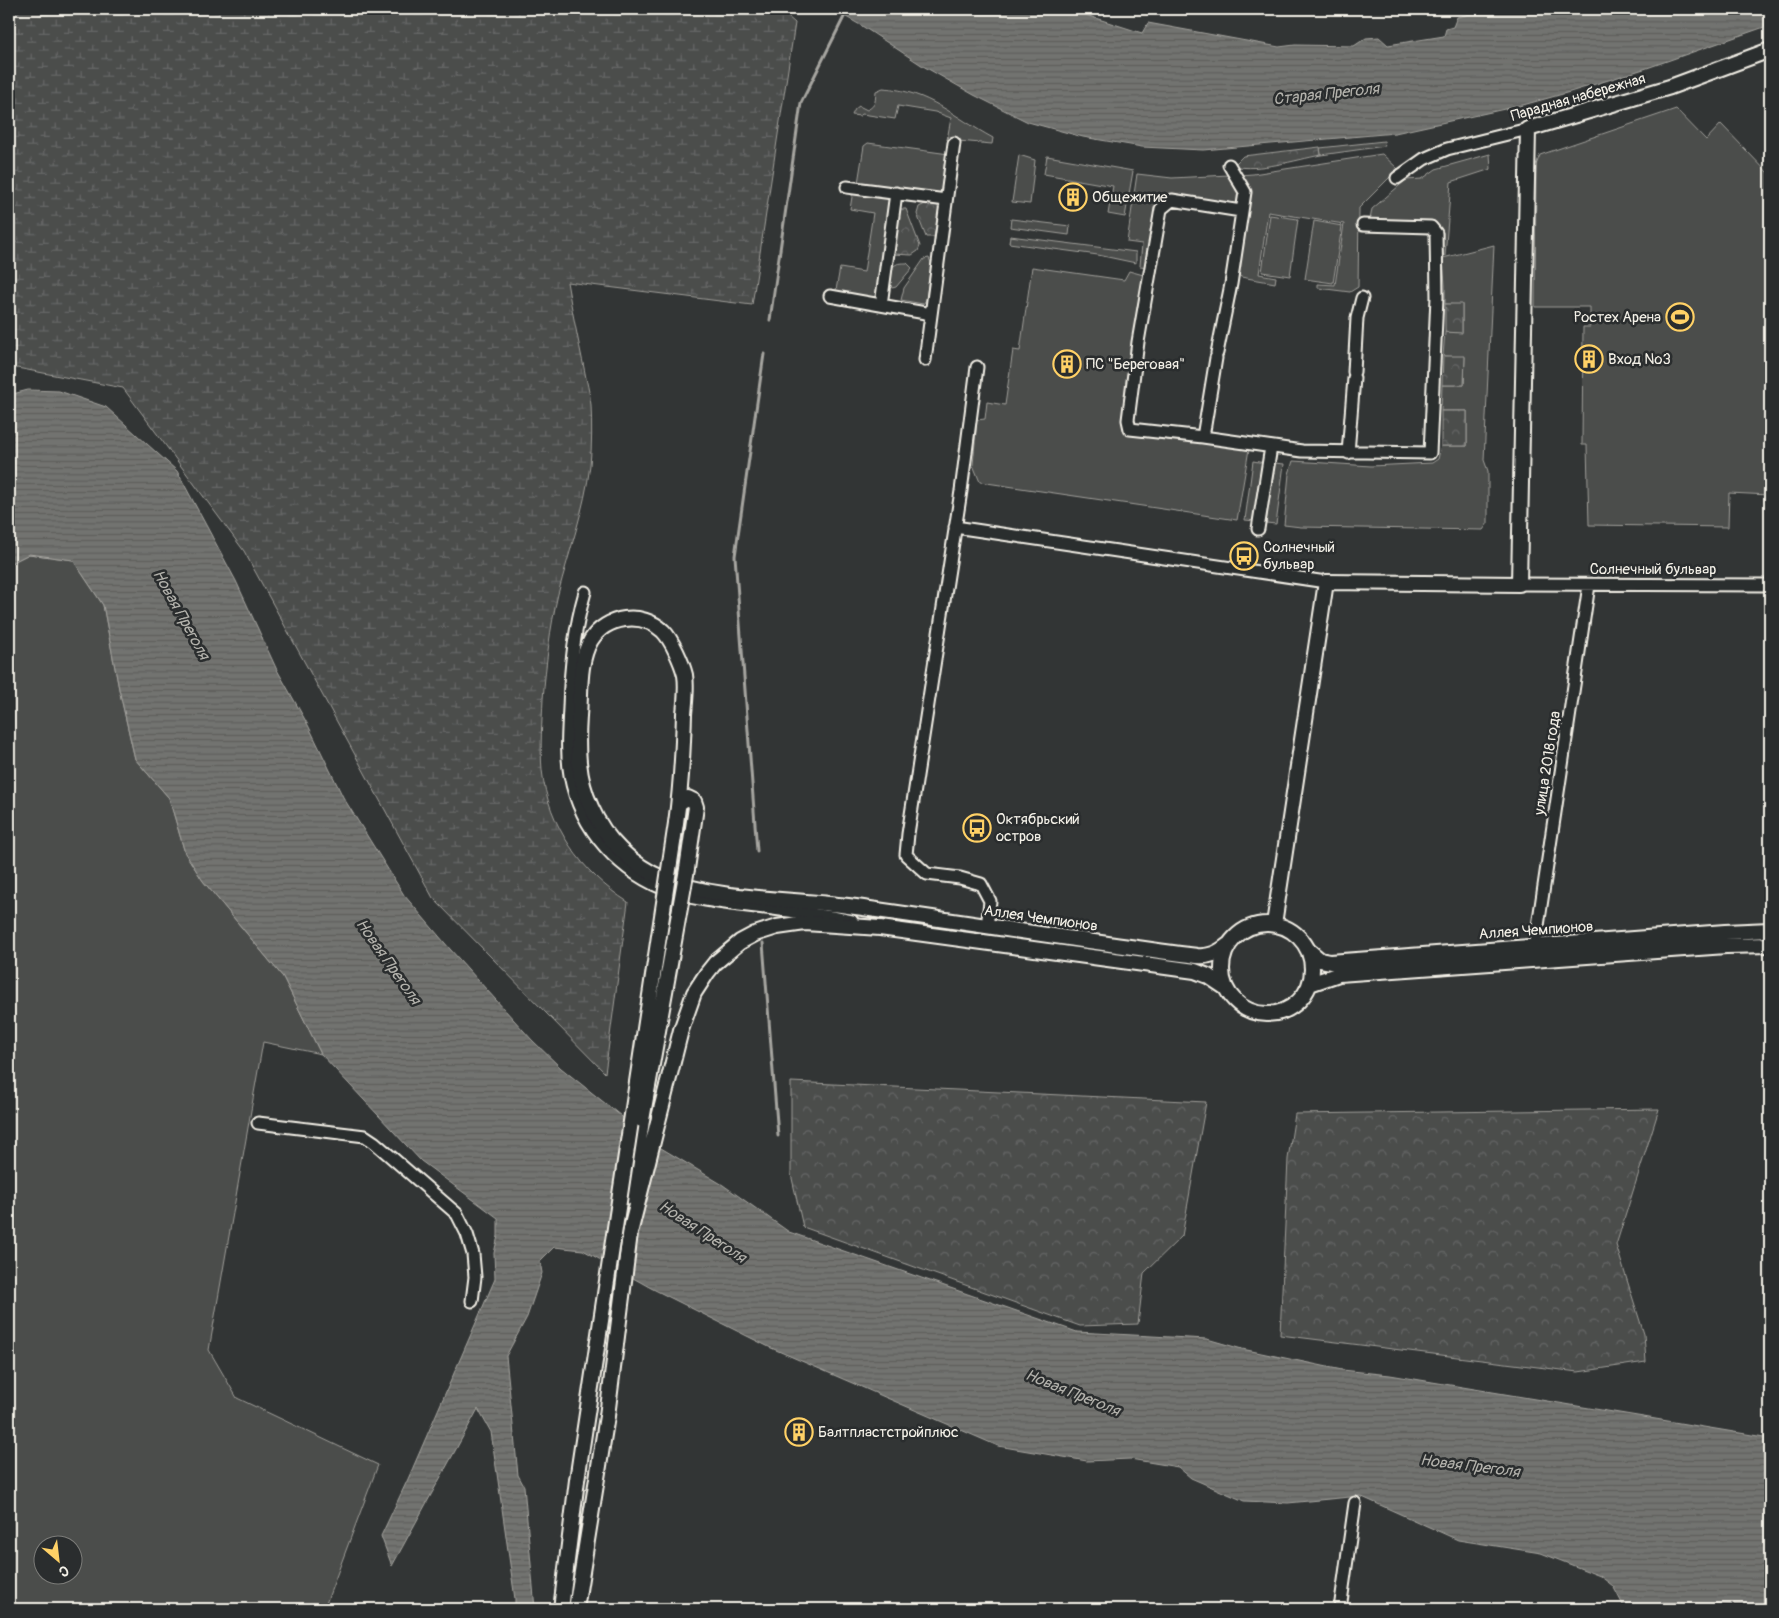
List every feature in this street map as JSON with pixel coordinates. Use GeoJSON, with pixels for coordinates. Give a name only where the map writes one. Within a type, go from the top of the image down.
{"type":"FeatureCollection","features":[{"type":"Feature","properties":{"kind":"main road","name":"Парадная набережная"},"geometry":{"type":"LineString","coordinates":[[1528,129],[1670,87],[1770,50]]}},
{"type":"Feature","properties":{"kind":"main road"},"geometry":{"type":"LineString","coordinates":[[1519,584],[1528,129]]}},
{"type":"Feature","properties":{"kind":"main road"},"geometry":{"type":"LineString","coordinates":[[1274,924],[1326,582]]}},
{"type":"Feature","properties":{"kind":"main road","name":"Солнечный бульвар"},"geometry":{"type":"LineString","coordinates":[[1326,582],[1519,584]]}},
{"type":"Feature","properties":{"kind":"main road","name":"Аллея Чемпионов"},"geometry":{"type":"LineString","coordinates":[[561,1609],[576,1480],[676,824],[683,741],[685,676],[671,642],[659,628],[640,619],[629,618],[605,626],[597,633],[587,649],[582,669],[578,729],[579,760],[584,790],[596,818],[610,839],[626,856],[664,879],[688,887],[748,896],[847,906],[1207,957],[1216,954],[1248,928],[1256,925],[1274,924],[1291,930],[1304,942],[1308,950],[1320,960],[1330,962],[1732,931],[1770,930]]}},
{"type":"Feature","properties":{"kind":"main road"},"geometry":{"type":"LineString","coordinates":[[630,1233],[630,1203],[642,1120],[696,806],[694,801],[688,798],[680,802],[678,807]]}},
{"type":"Feature","properties":{"kind":"main road"},"geometry":{"type":"LineString","coordinates":[[576,1609],[596,1482],[630,1233],[667,1084],[690,1003],[707,973],[724,955],[740,942],[767,930],[805,923],[880,928],[1195,972],[1213,978],[1226,988]]}},
{"type":"Feature","properties":{"kind":"main road"},"geometry":{"type":"LineString","coordinates":[[1228,945],[1222,962],[1222,971],[1230,996],[1252,1012],[1269,1014],[1278,1013],[1294,1006],[1306,992],[1310,984],[1313,967],[1308,950]]}},
{"type":"Feature","properties":{"kind":"main road","name":"Аллея Чемпионов"},"geometry":{"type":"LineString","coordinates":[[1310,984],[1339,974],[1726,946],[1770,945]]}},
{"type":"Feature","properties":{"kind":"street","name":"Парадная набережная"},"geometry":{"type":"LineString","coordinates":[[1397,178],[1424,159],[1447,149],[1528,129]]}},
{"type":"Feature","properties":{"kind":"street"},"geometry":{"type":"LineString","coordinates":[[926,360],[954,143]]}},
{"type":"Feature","properties":{"kind":"street"},"geometry":{"type":"LineString","coordinates":[[1202,437],[1231,284],[1245,192],[1228,165]]}},
{"type":"Feature","properties":{"kind":"street"},"geometry":{"type":"LineString","coordinates":[[847,187],[946,200]]}},
{"type":"Feature","properties":{"kind":"street"},"geometry":{"type":"LineString","coordinates":[[881,305],[896,194]]}},
{"type":"Feature","properties":{"kind":"street"},"geometry":{"type":"LineString","coordinates":[[1241,211],[1172,200],[1161,209],[1138,342],[1128,420],[1130,429],[1302,451],[1430,453],[1438,297],[1436,233],[1431,227],[1363,225]]}},
{"type":"Feature","properties":{"kind":"street"},"geometry":{"type":"LineString","coordinates":[[830,296],[931,314]]}},
{"type":"Feature","properties":{"kind":"street"},"geometry":{"type":"LineString","coordinates":[[1348,453],[1356,318],[1362,298]]}},
{"type":"Feature","properties":{"kind":"street"},"geometry":{"type":"LineString","coordinates":[[977,367],[906,855],[926,874],[960,878],[981,884],[990,900],[987,927]]}},
{"type":"Feature","properties":{"kind":"street"},"geometry":{"type":"LineString","coordinates":[[1258,530],[1271,447]]}},
{"type":"Feature","properties":{"kind":"street","name":"Солнечный бульвар"},"geometry":{"type":"LineString","coordinates":[[955,527],[1326,582]]}},
{"type":"Feature","properties":{"kind":"street","name":"Солнечный бульвар"},"geometry":{"type":"LineString","coordinates":[[1519,584],[1770,586]]}},
{"type":"Feature","properties":{"kind":"street","name":"улица 2018 года"},"geometry":{"type":"LineString","coordinates":[[1535,946],[1589,585]]}},
{"type":"Feature","properties":{"kind":"street"},"geometry":{"type":"LineString","coordinates":[[585,592],[572,659],[568,754],[570,776],[580,808],[592,832],[606,850],[642,879],[679,894],[832,917],[880,928]]}},
{"type":"Feature","properties":{"kind":"street"},"geometry":{"type":"LineString","coordinates":[[258,1123],[365,1136],[374,1142],[457,1214],[468,1234],[473,1254],[476,1278],[472,1301]]}},
{"type":"Feature","properties":{"kind":"street"},"geometry":{"type":"LineString","coordinates":[[1340,1609],[1355,1503]]}},
{"type":"Feature","properties":{"kind":"green space"},"geometry":{"type":"Polygon","coordinates":[[[9,9],[779,9],[795,23],[752,305],[567,282],[590,400],[591,450],[588,481],[558,594],[551,633],[543,699],[541,761],[546,791],[552,810],[570,846],[596,877],[628,902],[605,1073],[433,898],[244,551],[123,388],[17,368],[9,371],[9,9]]]}},
{"type":"Feature","properties":{"kind":"green space"},"geometry":{"type":"Polygon","coordinates":[[[883,88],[914,94],[941,106],[993,138],[992,144],[947,140],[951,118],[935,112],[898,106],[895,119],[862,114],[860,116],[852,115],[859,106],[867,110],[872,106],[875,102],[876,91],[883,88]]]}},
{"type":"Feature","properties":{"kind":"green space","name":"Ростех Арена"},"geometry":{"type":"Polygon","coordinates":[[[1676,109],[1706,140],[1721,124],[1770,175],[1770,495],[1729,493],[1728,527],[1589,525],[1587,445],[1582,445],[1583,327],[1590,327],[1590,307],[1535,307],[1536,165],[1540,155],[1676,109]]]}},
{"type":"Feature","properties":{"kind":"green space"},"geometry":{"type":"Polygon","coordinates":[[[1384,141],[1385,146],[1321,155],[1320,148],[1384,141]]]}},
{"type":"Feature","properties":{"kind":"green space"},"geometry":{"type":"Polygon","coordinates":[[[868,143],[949,154],[944,192],[939,195],[858,183],[864,146],[868,143]]]}},
{"type":"Feature","properties":{"kind":"green space"},"geometry":{"type":"Polygon","coordinates":[[[1320,147],[1321,155],[1289,162],[1254,168],[1233,166],[1243,156],[1320,147]]]}},
{"type":"Feature","properties":{"kind":"green space"},"geometry":{"type":"Polygon","coordinates":[[[1382,154],[1398,169],[1359,208],[1358,287],[1350,292],[1318,288],[1318,284],[1335,285],[1344,224],[1268,212],[1259,274],[1276,277],[1275,283],[1241,277],[1236,273],[1249,193],[1239,175],[1382,154]]]}},
{"type":"Feature","properties":{"kind":"green space"},"geometry":{"type":"Polygon","coordinates":[[[1490,154],[1491,169],[1451,182],[1445,256],[1442,256],[1443,232],[1436,223],[1370,220],[1372,209],[1406,180],[1422,179],[1436,169],[1490,154]]]}},
{"type":"Feature","properties":{"kind":"green space"},"geometry":{"type":"Polygon","coordinates":[[[1019,155],[1035,160],[1030,204],[1012,202],[1019,155]]]}},
{"type":"Feature","properties":{"kind":"green space"},"geometry":{"type":"Polygon","coordinates":[[[1047,156],[1133,171],[1125,217],[1108,214],[1113,186],[1044,174],[1047,156]]]}},
{"type":"Feature","properties":{"kind":"green space"},"geometry":{"type":"Polygon","coordinates":[[[1137,174],[1172,178],[1229,175],[1242,193],[1237,206],[1171,197],[1149,267],[1140,266],[1142,244],[1127,242],[1137,174]]]}},
{"type":"Feature","properties":{"kind":"green space"},"geometry":{"type":"Polygon","coordinates":[[[853,191],[890,197],[876,299],[839,295],[836,290],[840,268],[864,272],[873,213],[850,209],[853,191]]]}},
{"type":"Feature","properties":{"kind":"green space"},"geometry":{"type":"Polygon","coordinates":[[[925,204],[937,204],[939,209],[934,237],[926,237],[917,214],[919,207],[925,204]]]}},
{"type":"Feature","properties":{"kind":"green space"},"geometry":{"type":"Polygon","coordinates":[[[899,209],[906,209],[920,246],[918,251],[912,255],[893,254],[899,209]]]}},
{"type":"Feature","properties":{"kind":"green space"},"geometry":{"type":"Polygon","coordinates":[[[1270,215],[1298,219],[1290,276],[1262,272],[1270,215]]]}},
{"type":"Feature","properties":{"kind":"green space"},"geometry":{"type":"Polygon","coordinates":[[[1011,219],[1070,226],[1069,235],[1010,227],[1011,219]]]}},
{"type":"Feature","properties":{"kind":"green space"},"geometry":{"type":"Polygon","coordinates":[[[1314,221],[1342,226],[1333,283],[1305,279],[1314,221]]]}},
{"type":"Feature","properties":{"kind":"green space"},"geometry":{"type":"Polygon","coordinates":[[[1010,236],[1136,252],[1136,263],[1098,255],[1009,243],[1010,236]]]}},
{"type":"Feature","properties":{"kind":"green space"},"geometry":{"type":"Polygon","coordinates":[[[1494,245],[1484,460],[1488,471],[1488,523],[1483,530],[1301,527],[1284,525],[1289,474],[1293,461],[1371,466],[1432,463],[1438,459],[1441,446],[1467,446],[1467,411],[1441,411],[1442,385],[1464,385],[1465,357],[1443,356],[1445,332],[1462,332],[1462,305],[1445,304],[1443,258],[1494,245]]]}},
{"type":"Feature","properties":{"kind":"green space"},"geometry":{"type":"Polygon","coordinates":[[[929,258],[931,263],[926,300],[923,304],[901,300],[904,288],[924,259],[929,258]]]}},
{"type":"Feature","properties":{"kind":"green space"},"geometry":{"type":"Polygon","coordinates":[[[907,263],[912,268],[896,287],[892,288],[890,278],[892,268],[898,264],[907,263]]]}},
{"type":"Feature","properties":{"kind":"green space"},"geometry":{"type":"Polygon","coordinates":[[[1032,267],[1124,280],[1129,271],[1147,276],[1125,425],[1249,449],[1237,520],[980,482],[973,465],[977,420],[985,419],[987,402],[1005,405],[1013,350],[1020,351],[1032,267]]]}},
{"type":"Feature","properties":{"kind":"green space"},"geometry":{"type":"Polygon","coordinates":[[[1445,304],[1462,304],[1462,333],[1445,332],[1445,304]]]}},
{"type":"Feature","properties":{"kind":"green space"},"geometry":{"type":"Polygon","coordinates":[[[1443,356],[1465,356],[1464,385],[1442,385],[1443,356]]]}},
{"type":"Feature","properties":{"kind":"green space"},"geometry":{"type":"Polygon","coordinates":[[[1441,411],[1467,411],[1467,446],[1441,446],[1441,411]]]}},
{"type":"Feature","properties":{"kind":"green space"},"geometry":{"type":"Polygon","coordinates":[[[1253,461],[1265,463],[1256,521],[1245,520],[1253,461]]]}},
{"type":"Feature","properties":{"kind":"green space"},"geometry":{"type":"Polygon","coordinates":[[[1274,463],[1284,464],[1276,524],[1266,523],[1274,463]]]}},
{"type":"Feature","properties":{"kind":"green space"},"geometry":{"type":"Polygon","coordinates":[[[29,554],[73,560],[103,605],[135,759],[169,798],[185,853],[203,881],[283,977],[321,1054],[263,1042],[209,1350],[237,1398],[378,1465],[324,1609],[9,1609],[9,564],[29,554]]]}},
{"type":"Feature","properties":{"kind":"green space"},"geometry":{"type":"Polygon","coordinates":[[[791,1082],[1206,1102],[1182,1236],[1144,1273],[1138,1324],[1080,1326],[803,1227],[791,1174],[791,1082]]]}},
{"type":"Feature","properties":{"kind":"green space"},"geometry":{"type":"Polygon","coordinates":[[[1659,1109],[1616,1245],[1644,1334],[1646,1362],[1578,1372],[1280,1335],[1288,1159],[1295,1114],[1659,1109]]]}},
{"type":"Feature","properties":{"kind":"water","name":"Старая Преголя"},"geometry":{"type":"Polygon","coordinates":[[[832,9],[1079,9],[1089,16],[1142,33],[1148,23],[1279,47],[1295,45],[1354,46],[1366,38],[1379,37],[1388,45],[1444,36],[1446,29],[1453,27],[1457,17],[1493,9],[1770,9],[1770,25],[1647,68],[1523,105],[1395,133],[1203,150],[1142,147],[1083,137],[1028,122],[974,95],[923,66],[862,26],[832,9]]]}},
{"type":"Feature","properties":{"kind":"water","name":"Новая Преголя"},"geometry":{"type":"Polygon","coordinates":[[[28,390],[59,391],[106,407],[177,471],[236,581],[276,668],[308,725],[343,797],[404,895],[532,1040],[561,1068],[661,1148],[723,1185],[789,1232],[1077,1332],[1207,1339],[1242,1349],[1342,1370],[1390,1375],[1770,1438],[1770,1606],[1663,1602],[1646,1609],[1622,1609],[1623,1605],[1613,1586],[1600,1576],[1541,1553],[1458,1540],[1360,1496],[1288,1503],[1244,1501],[1191,1478],[1178,1467],[1130,1459],[1087,1461],[998,1446],[769,1347],[651,1288],[583,1250],[554,1247],[540,1261],[542,1273],[527,1317],[506,1356],[518,1475],[524,1486],[535,1609],[515,1609],[491,1432],[478,1409],[392,1566],[381,1536],[408,1479],[495,1279],[494,1253],[498,1236],[498,1218],[421,1161],[321,1054],[283,977],[203,881],[185,853],[169,798],[135,759],[103,605],[73,560],[29,554],[9,564],[9,395],[28,390]]]}},
{"type":"Feature","properties":{"kind":"waterway"},"geometry":{"type":"LineString","coordinates":[[770,320],[801,103],[848,9]]}},
{"type":"Feature","properties":{"kind":"waterway"},"geometry":{"type":"LineString","coordinates":[[757,851],[735,556],[764,354]]}},
{"type":"Feature","properties":{"kind":"waterway"},"geometry":{"type":"LineString","coordinates":[[763,943],[778,1136]]}},
{"type":"Feature","properties":{"kind":"place","name":"Общежитие"},"geometry":{"type":"Point","coordinates":[1073,197]}},
{"type":"Feature","properties":{"kind":"place","name":"Ростех Арена"},"geometry":{"type":"Point","coordinates":[1680,317]}},
{"type":"Feature","properties":{"kind":"place","name":"Вход №3"},"geometry":{"type":"Point","coordinates":[1589,359]}},
{"type":"Feature","properties":{"kind":"place","name":"ПС \"Береговая\""},"geometry":{"type":"Point","coordinates":[1067,364]}},
{"type":"Feature","properties":{"kind":"place","name":"Солнечный бульвар"},"geometry":{"type":"Point","coordinates":[1244,556]}},
{"type":"Feature","properties":{"kind":"place","name":"Октябрьский остров"},"geometry":{"type":"Point","coordinates":[977,828]}},
{"type":"Feature","properties":{"kind":"place","name":"Балтпластстройплюс"},"geometry":{"type":"Point","coordinates":[799,1432]}}]}
